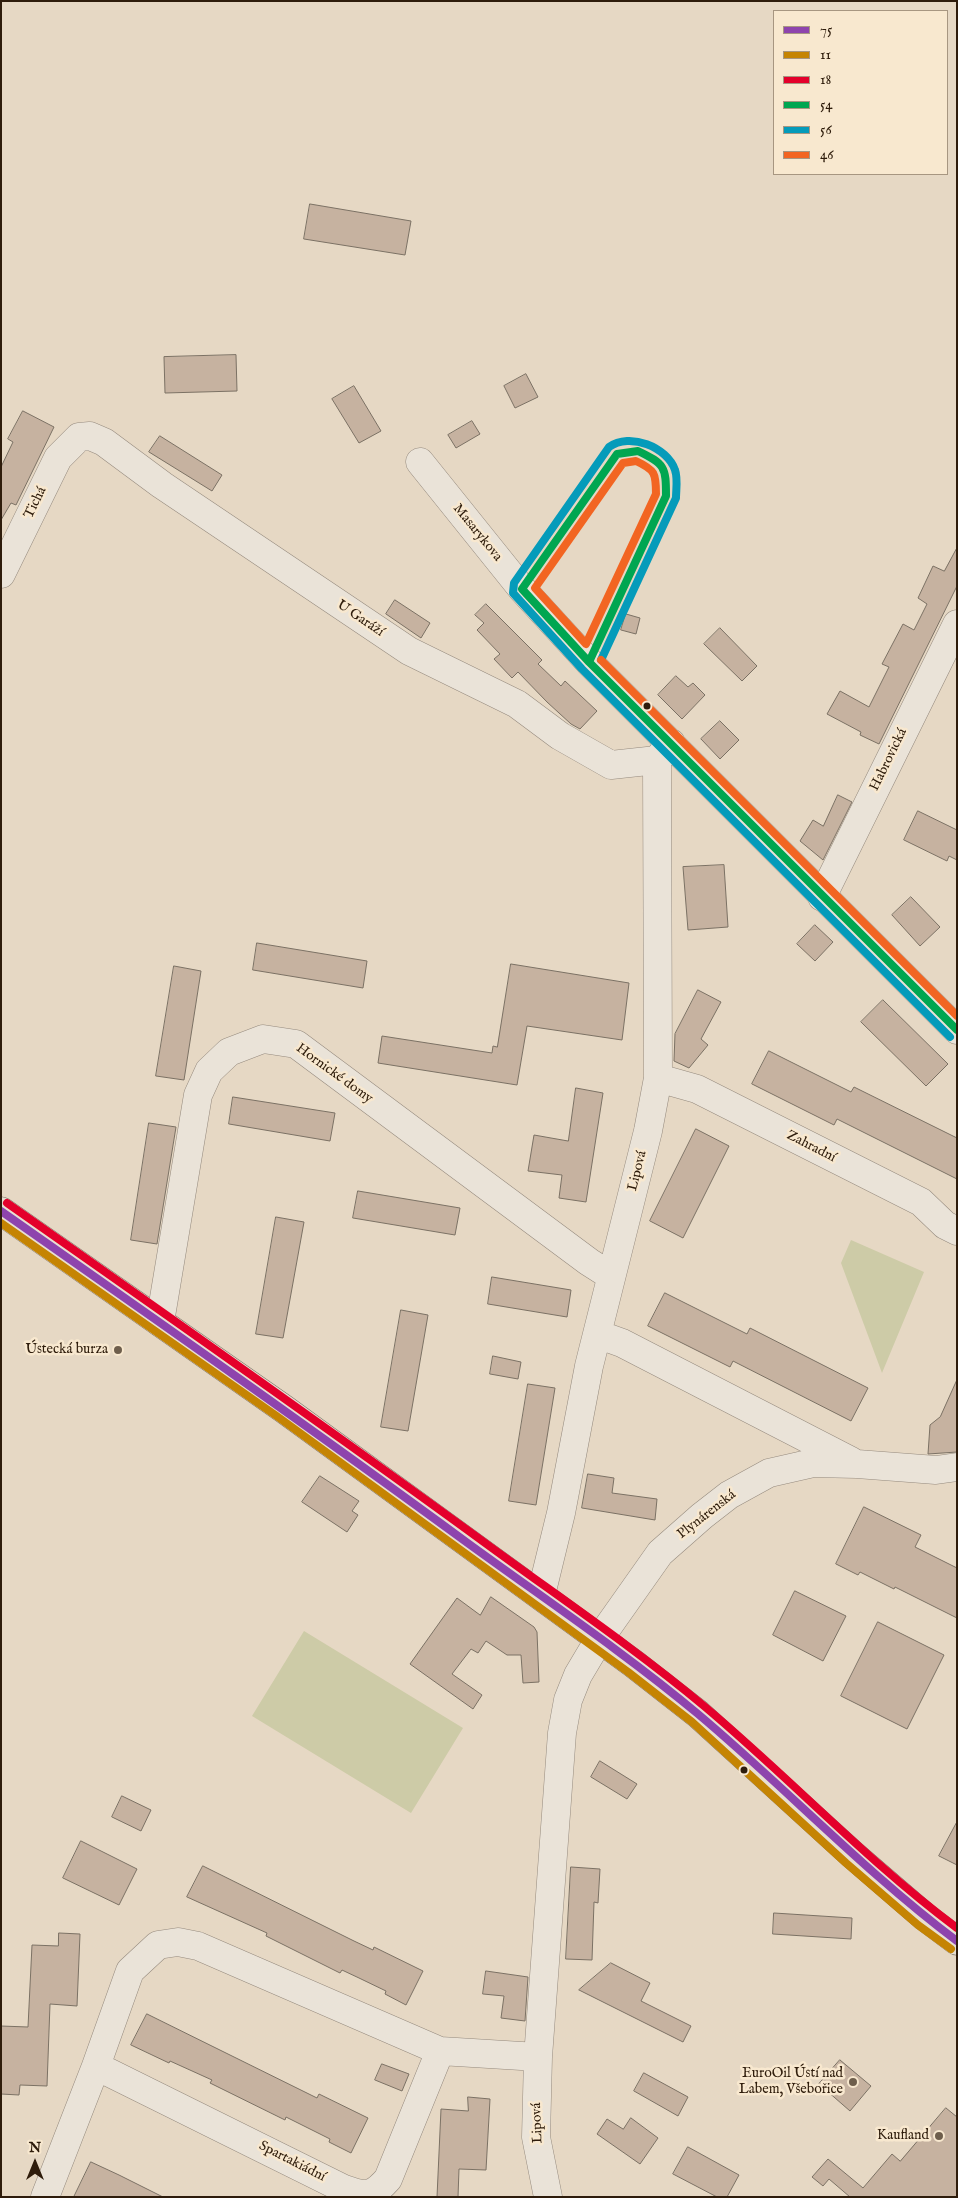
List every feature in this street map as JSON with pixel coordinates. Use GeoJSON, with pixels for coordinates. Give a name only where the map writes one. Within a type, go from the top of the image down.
{"type":"FeatureCollection","features":[{"type":"Feature","properties":{"kind":"main road"},"geometry":{"type":"LineString","coordinates":[[1,1211],[284,1409],[600,1638],[698,1714],[853,1856],[925,1917],[957,1941]]}},
{"type":"Feature","properties":{"kind":"street","name":"U Garáží"},"geometry":{"type":"LineString","coordinates":[[79,437],[90,436],[104,442],[170,490],[409,651],[517,704],[560,736],[611,765],[664,752]]}},
{"type":"Feature","properties":{"kind":"street","name":"Tichá"},"geometry":{"type":"LineString","coordinates":[[1,574],[58,458],[79,437]]}},
{"type":"Feature","properties":{"kind":"street","name":"Masarykova"},"geometry":{"type":"LineString","coordinates":[[420,462],[522,589],[589,662],[664,752],[822,897],[957,1030]]}},
{"type":"Feature","properties":{"kind":"street","name":"Habrovická"},"geometry":{"type":"LineString","coordinates":[[822,897],[957,624]]}},
{"type":"Feature","properties":{"kind":"street","name":"Lipová"},"geometry":{"type":"LineString","coordinates":[[541,1595],[560,1513],[596,1334],[648,1131],[658,1078],[664,752]]}},
{"type":"Feature","properties":{"kind":"street","name":"Hornické domy"},"geometry":{"type":"LineString","coordinates":[[160,1322],[198,1095],[209,1071],[229,1052],[263,1039],[296,1044],[589,1262],[611,1276]]}},
{"type":"Feature","properties":{"kind":"street","name":"Zahradní"},"geometry":{"type":"LineString","coordinates":[[658,1078],[697,1089],[921,1202],[945,1225],[957,1231]]}},
{"type":"Feature","properties":{"kind":"street","name":"Plynárenská"},"geometry":{"type":"LineString","coordinates":[[596,1334],[622,1344],[857,1464]]}},
{"type":"Feature","properties":{"kind":"street","name":"Plynárenská"},"geometry":{"type":"LineString","coordinates":[[600,1638],[660,1553],[729,1495],[769,1473],[813,1463],[857,1464],[936,1470],[957,1467]]}},
{"type":"Feature","properties":{"kind":"street","name":"Lipová"},"geometry":{"type":"LineString","coordinates":[[548,2197],[536,2137],[538,2057],[562,1733],[568,1700],[578,1675],[600,1638]]}},
{"type":"Feature","properties":{"kind":"street"},"geometry":{"type":"LineString","coordinates":[[45,2197],[96,2066],[130,1971],[158,1945],[178,1942],[198,1946],[440,2051],[538,2057]]}},
{"type":"Feature","properties":{"kind":"street","name":"Spartakiádní"},"geometry":{"type":"LineString","coordinates":[[96,2066],[344,2189],[368,2195],[379,2189],[388,2179],[440,2051]]}},
{"type":"Feature","properties":{"kind":"shaded area"},"geometry":{"type":"Polygon","coordinates":[[[851,1240],[924,1272],[882,1373],[841,1263],[851,1240]]]}},
{"type":"Feature","properties":{"kind":"shaded area"},"geometry":{"type":"Polygon","coordinates":[[[304,1631],[463,1728],[411,1813],[252,1716],[304,1631]]]}},
{"type":"Feature","properties":{"kind":"building"},"geometry":{"type":"Polygon","coordinates":[[[310,204],[411,221],[405,255],[304,239],[310,204]]]}},
{"type":"Feature","properties":{"kind":"building"},"geometry":{"type":"Polygon","coordinates":[[[236,355],[237,391],[165,393],[164,357],[236,355]]]}},
{"type":"Feature","properties":{"kind":"building"},"geometry":{"type":"Polygon","coordinates":[[[526,374],[538,397],[515,408],[504,386],[526,374]]]}},
{"type":"Feature","properties":{"kind":"building"},"geometry":{"type":"Polygon","coordinates":[[[354,386],[381,431],[359,443],[332,399],[354,386]]]}},
{"type":"Feature","properties":{"kind":"building"},"geometry":{"type":"Polygon","coordinates":[[[23,411],[54,427],[16,505],[11,503],[1,520],[1,467],[13,442],[8,439],[23,411]]]}},
{"type":"Feature","properties":{"kind":"building"},"geometry":{"type":"Polygon","coordinates":[[[472,421],[480,434],[456,448],[448,435],[472,421]]]}},
{"type":"Feature","properties":{"kind":"building"},"geometry":{"type":"Polygon","coordinates":[[[160,436],[222,475],[212,491],[149,452],[160,436]]]}},
{"type":"Feature","properties":{"kind":"building"},"geometry":{"type":"Polygon","coordinates":[[[957,548],[957,586],[879,744],[860,735],[861,732],[827,714],[840,691],[869,707],[889,667],[882,664],[903,624],[914,630],[927,604],[918,598],[933,566],[944,571],[957,548]]]}},
{"type":"Feature","properties":{"kind":"building"},"geometry":{"type":"Polygon","coordinates":[[[395,600],[430,623],[421,638],[386,614],[395,600]]]}},
{"type":"Feature","properties":{"kind":"building"},"geometry":{"type":"Polygon","coordinates":[[[486,604],[542,660],[538,664],[561,686],[565,681],[597,711],[580,729],[571,724],[547,702],[518,672],[512,678],[494,659],[500,654],[477,630],[484,623],[475,615],[486,604]]]}},
{"type":"Feature","properties":{"kind":"building"},"geometry":{"type":"Polygon","coordinates":[[[626,614],[640,618],[636,634],[621,630],[626,614]]]}},
{"type":"Feature","properties":{"kind":"building"},"geometry":{"type":"Polygon","coordinates":[[[720,628],[757,666],[742,681],[704,644],[720,628]]]}},
{"type":"Feature","properties":{"kind":"building"},"geometry":{"type":"Polygon","coordinates":[[[676,676],[688,687],[693,683],[705,695],[682,719],[658,695],[676,676]]]}},
{"type":"Feature","properties":{"kind":"building"},"geometry":{"type":"Polygon","coordinates":[[[720,721],[739,740],[720,759],[701,739],[720,721]]]}},
{"type":"Feature","properties":{"kind":"building"},"geometry":{"type":"Polygon","coordinates":[[[838,795],[852,802],[823,860],[800,841],[813,820],[823,826],[838,795]]]}},
{"type":"Feature","properties":{"kind":"building"},"geometry":{"type":"Polygon","coordinates":[[[918,811],[957,830],[957,860],[949,856],[947,861],[904,840],[918,811]]]}},
{"type":"Feature","properties":{"kind":"building"},"geometry":{"type":"Polygon","coordinates":[[[724,865],[728,927],[688,930],[683,867],[724,865]]]}},
{"type":"Feature","properties":{"kind":"building"},"geometry":{"type":"Polygon","coordinates":[[[911,897],[940,927],[920,946],[892,915],[911,897]]]}},
{"type":"Feature","properties":{"kind":"building"},"geometry":{"type":"Polygon","coordinates":[[[815,925],[833,942],[815,961],[797,944],[815,925]]]}},
{"type":"Feature","properties":{"kind":"building"},"geometry":{"type":"Polygon","coordinates":[[[257,943],[367,961],[363,988],[253,970],[257,943]]]}},
{"type":"Feature","properties":{"kind":"building"},"geometry":{"type":"Polygon","coordinates":[[[511,964],[629,983],[622,1040],[527,1026],[517,1085],[378,1063],[382,1036],[492,1053],[493,1046],[497,1047],[511,964]]]}},
{"type":"Feature","properties":{"kind":"building"},"geometry":{"type":"Polygon","coordinates":[[[174,966],[201,971],[184,1080],[156,1076],[174,966]]]}},
{"type":"Feature","properties":{"kind":"building"},"geometry":{"type":"Polygon","coordinates":[[[698,990],[721,1002],[701,1039],[708,1045],[689,1068],[674,1061],[675,1034],[698,990]]]}},
{"type":"Feature","properties":{"kind":"building"},"geometry":{"type":"Polygon","coordinates":[[[883,1000],[948,1064],[926,1086],[861,1022],[883,1000]]]}},
{"type":"Feature","properties":{"kind":"building"},"geometry":{"type":"Polygon","coordinates":[[[769,1051],[851,1092],[854,1087],[957,1138],[957,1179],[837,1119],[834,1125],[752,1084],[769,1051]]]}},
{"type":"Feature","properties":{"kind":"building"},"geometry":{"type":"Polygon","coordinates":[[[576,1088],[603,1093],[586,1202],[559,1198],[562,1175],[528,1171],[534,1135],[568,1141],[576,1088]]]}},
{"type":"Feature","properties":{"kind":"building"},"geometry":{"type":"Polygon","coordinates":[[[233,1097],[335,1113],[330,1141],[229,1124],[233,1097]]]}},
{"type":"Feature","properties":{"kind":"building"},"geometry":{"type":"Polygon","coordinates":[[[149,1123],[176,1127],[157,1244],[131,1240],[149,1123]]]}},
{"type":"Feature","properties":{"kind":"building"},"geometry":{"type":"Polygon","coordinates":[[[696,1129],[729,1146],[683,1238],[650,1221],[696,1129]]]}},
{"type":"Feature","properties":{"kind":"building"},"geometry":{"type":"Polygon","coordinates":[[[358,1191],[460,1208],[455,1235],[353,1218],[358,1191]]]}},
{"type":"Feature","properties":{"kind":"building"},"geometry":{"type":"Polygon","coordinates":[[[276,1217],[304,1222],[283,1338],[256,1334],[276,1217]]]}},
{"type":"Feature","properties":{"kind":"building"},"geometry":{"type":"Polygon","coordinates":[[[492,1277],[571,1290],[567,1317],[488,1304],[492,1277]]]}},
{"type":"Feature","properties":{"kind":"building"},"geometry":{"type":"Polygon","coordinates":[[[665,1293],[747,1334],[750,1328],[868,1388],[851,1421],[733,1361],[730,1367],[648,1326],[665,1293]]]}},
{"type":"Feature","properties":{"kind":"building"},"geometry":{"type":"Polygon","coordinates":[[[401,1310],[428,1315],[408,1431],[381,1427],[401,1310]]]}},
{"type":"Feature","properties":{"kind":"building"},"geometry":{"type":"Polygon","coordinates":[[[493,1356],[521,1362],[518,1379],[490,1374],[493,1356]]]}},
{"type":"Feature","properties":{"kind":"building"},"geometry":{"type":"Polygon","coordinates":[[[957,1380],[957,1452],[928,1454],[930,1425],[940,1417],[957,1380]]]}},
{"type":"Feature","properties":{"kind":"building"},"geometry":{"type":"Polygon","coordinates":[[[528,1384],[555,1388],[536,1505],[509,1501],[528,1384]]]}},
{"type":"Feature","properties":{"kind":"building"},"geometry":{"type":"Polygon","coordinates":[[[588,1474],[614,1478],[612,1493],[657,1499],[655,1520],[582,1508],[588,1474]]]}},
{"type":"Feature","properties":{"kind":"building"},"geometry":{"type":"Polygon","coordinates":[[[320,1476],[359,1501],[352,1511],[358,1515],[347,1532],[302,1502],[320,1476]]]}},
{"type":"Feature","properties":{"kind":"building"},"geometry":{"type":"Polygon","coordinates":[[[864,1507],[921,1535],[915,1547],[957,1568],[957,1618],[895,1587],[894,1589],[860,1572],[858,1575],[836,1564],[864,1507]]]}},
{"type":"Feature","properties":{"kind":"building"},"geometry":{"type":"Polygon","coordinates":[[[795,1591],[846,1616],[823,1661],[773,1635],[795,1591]]]}},
{"type":"Feature","properties":{"kind":"building"},"geometry":{"type":"Polygon","coordinates":[[[491,1597],[534,1627],[537,1632],[539,1682],[523,1683],[521,1655],[507,1655],[486,1641],[478,1653],[471,1649],[452,1674],[482,1695],[473,1709],[410,1664],[457,1598],[480,1615],[491,1597]]]}},
{"type":"Feature","properties":{"kind":"building"},"geometry":{"type":"Polygon","coordinates":[[[878,1622],[944,1655],[907,1729],[841,1696],[878,1622]]]}},
{"type":"Feature","properties":{"kind":"building"},"geometry":{"type":"Polygon","coordinates":[[[600,1761],[637,1784],[627,1799],[591,1777],[600,1761]]]}},
{"type":"Feature","properties":{"kind":"building"},"geometry":{"type":"Polygon","coordinates":[[[122,1796],[151,1810],[141,1831],[112,1817],[122,1796]]]}},
{"type":"Feature","properties":{"kind":"building"},"geometry":{"type":"Polygon","coordinates":[[[957,1822],[957,1865],[939,1856],[957,1822]]]}},
{"type":"Feature","properties":{"kind":"building"},"geometry":{"type":"Polygon","coordinates":[[[81,1841],[137,1869],[119,1905],[63,1878],[81,1841]]]}},
{"type":"Feature","properties":{"kind":"building"},"geometry":{"type":"Polygon","coordinates":[[[203,1866],[354,1941],[373,1950],[374,1947],[423,1971],[406,2005],[385,1994],[386,1991],[342,1970],[340,1973],[266,1936],[267,1933],[187,1897],[203,1866]]]}},
{"type":"Feature","properties":{"kind":"building"},"geometry":{"type":"Polygon","coordinates":[[[571,1867],[600,1869],[598,1903],[594,1902],[592,1960],[566,1959],[571,1867]]]}},
{"type":"Feature","properties":{"kind":"building"},"geometry":{"type":"Polygon","coordinates":[[[774,1913],[852,1918],[851,1939],[773,1934],[774,1913]]]}},
{"type":"Feature","properties":{"kind":"building"},"geometry":{"type":"Polygon","coordinates":[[[59,1933],[80,1934],[77,2006],[50,2004],[47,2086],[20,2085],[19,2095],[1,2094],[1,2026],[28,2027],[32,1945],[58,1946],[59,1933]]]}},
{"type":"Feature","properties":{"kind":"building"},"geometry":{"type":"Polygon","coordinates":[[[611,1963],[650,1983],[641,2001],[691,2026],[683,2042],[579,1990],[611,1963]]]}},
{"type":"Feature","properties":{"kind":"building"},"geometry":{"type":"Polygon","coordinates":[[[486,1971],[528,1977],[525,2021],[501,2018],[504,1996],[483,1994],[486,1971]]]}},
{"type":"Feature","properties":{"kind":"building"},"geometry":{"type":"Polygon","coordinates":[[[147,2014],[317,2098],[319,2094],[368,2118],[351,2153],[329,2142],[330,2139],[286,2117],[285,2120],[210,2083],[212,2080],[131,2045],[147,2014]]]}},
{"type":"Feature","properties":{"kind":"building"},"geometry":{"type":"Polygon","coordinates":[[[840,2060],[871,2086],[850,2111],[819,2084],[840,2060]]]}},
{"type":"Feature","properties":{"kind":"building"},"geometry":{"type":"Polygon","coordinates":[[[382,2064],[409,2074],[402,2091],[375,2080],[382,2064]]]}},
{"type":"Feature","properties":{"kind":"building"},"geometry":{"type":"Polygon","coordinates":[[[644,2073],[688,2097],[678,2116],[634,2091],[644,2073]]]}},
{"type":"Feature","properties":{"kind":"building"},"geometry":{"type":"Polygon","coordinates":[[[468,2097],[490,2099],[486,2170],[459,2169],[458,2197],[437,2197],[441,2109],[468,2111],[468,2097]]]}},
{"type":"Feature","properties":{"kind":"building","name":"Kaufland"},"geometry":{"type":"Polygon","coordinates":[[[946,2108],[957,2117],[957,2197],[850,2197],[829,2179],[823,2186],[812,2177],[828,2159],[863,2188],[892,2154],[900,2161],[946,2108]]]}},
{"type":"Feature","properties":{"kind":"building"},"geometry":{"type":"Polygon","coordinates":[[[631,2118],[658,2138],[640,2164],[597,2134],[607,2119],[623,2129],[631,2118]]]}},
{"type":"Feature","properties":{"kind":"building"},"geometry":{"type":"Polygon","coordinates":[[[688,2147],[739,2175],[727,2197],[717,2197],[673,2174],[688,2147]]]}},
{"type":"Feature","properties":{"kind":"building"},"geometry":{"type":"Polygon","coordinates":[[[91,2162],[119,2175],[163,2197],[74,2197],[91,2162]]]}},
{"type":"Feature","properties":{"kind":"transit line","name":"56"},"geometry":{"type":"LineString","coordinates":[[601,660],[676,498],[676,477],[671,462],[656,449],[647,444],[637,442],[627,441],[609,447],[514,583],[513,593],[582,669],[950,1037]]}},
{"type":"Feature","properties":{"kind":"transit line","name":"54"},"geometry":{"type":"LineString","coordinates":[[638,451],[659,463],[664,472],[666,496],[589,662],[522,589],[617,454],[638,451]]}},
{"type":"Feature","properties":{"kind":"transit line","name":"46"},"geometry":{"type":"LineString","coordinates":[[636,461],[653,473],[656,481],[656,494],[586,644],[535,588],[623,463],[636,461]]}},
{"type":"Feature","properties":{"kind":"transit line","name":"46"},"geometry":{"type":"LineString","coordinates":[[601,660],[957,1016]]}},
{"type":"Feature","properties":{"kind":"transit line","name":"54"},"geometry":{"type":"LineString","coordinates":[[589,662],[957,1030]]}},
{"type":"Feature","properties":{"kind":"transit line","name":"18"},"geometry":{"type":"LineString","coordinates":[[7,1203],[184,1327],[649,1662],[736,1733],[860,1847],[957,1928]]}},
{"type":"Feature","properties":{"kind":"transit line","name":"75"},"geometry":{"type":"LineString","coordinates":[[1,1211],[295,1418],[585,1627],[670,1691],[731,1742],[890,1887],[957,1941]]}},
{"type":"Feature","properties":{"kind":"transit line","name":"11"},"geometry":{"type":"LineString","coordinates":[[1,1223],[278,1417],[628,1672],[692,1722],[846,1863],[918,1925],[951,1949]]}},
{"type":"Feature","properties":{"kind":"place","name":"Ústecká burza"},"geometry":{"type":"Point","coordinates":[118,1350]}},
{"type":"Feature","properties":{"kind":"place","name":"EuroOil Ústí nad Labem, Všebořice"},"geometry":{"type":"Point","coordinates":[853,2082]}},
{"type":"Feature","properties":{"kind":"place","name":"Kaufland"},"geometry":{"type":"Point","coordinates":[939,2136]}}]}
